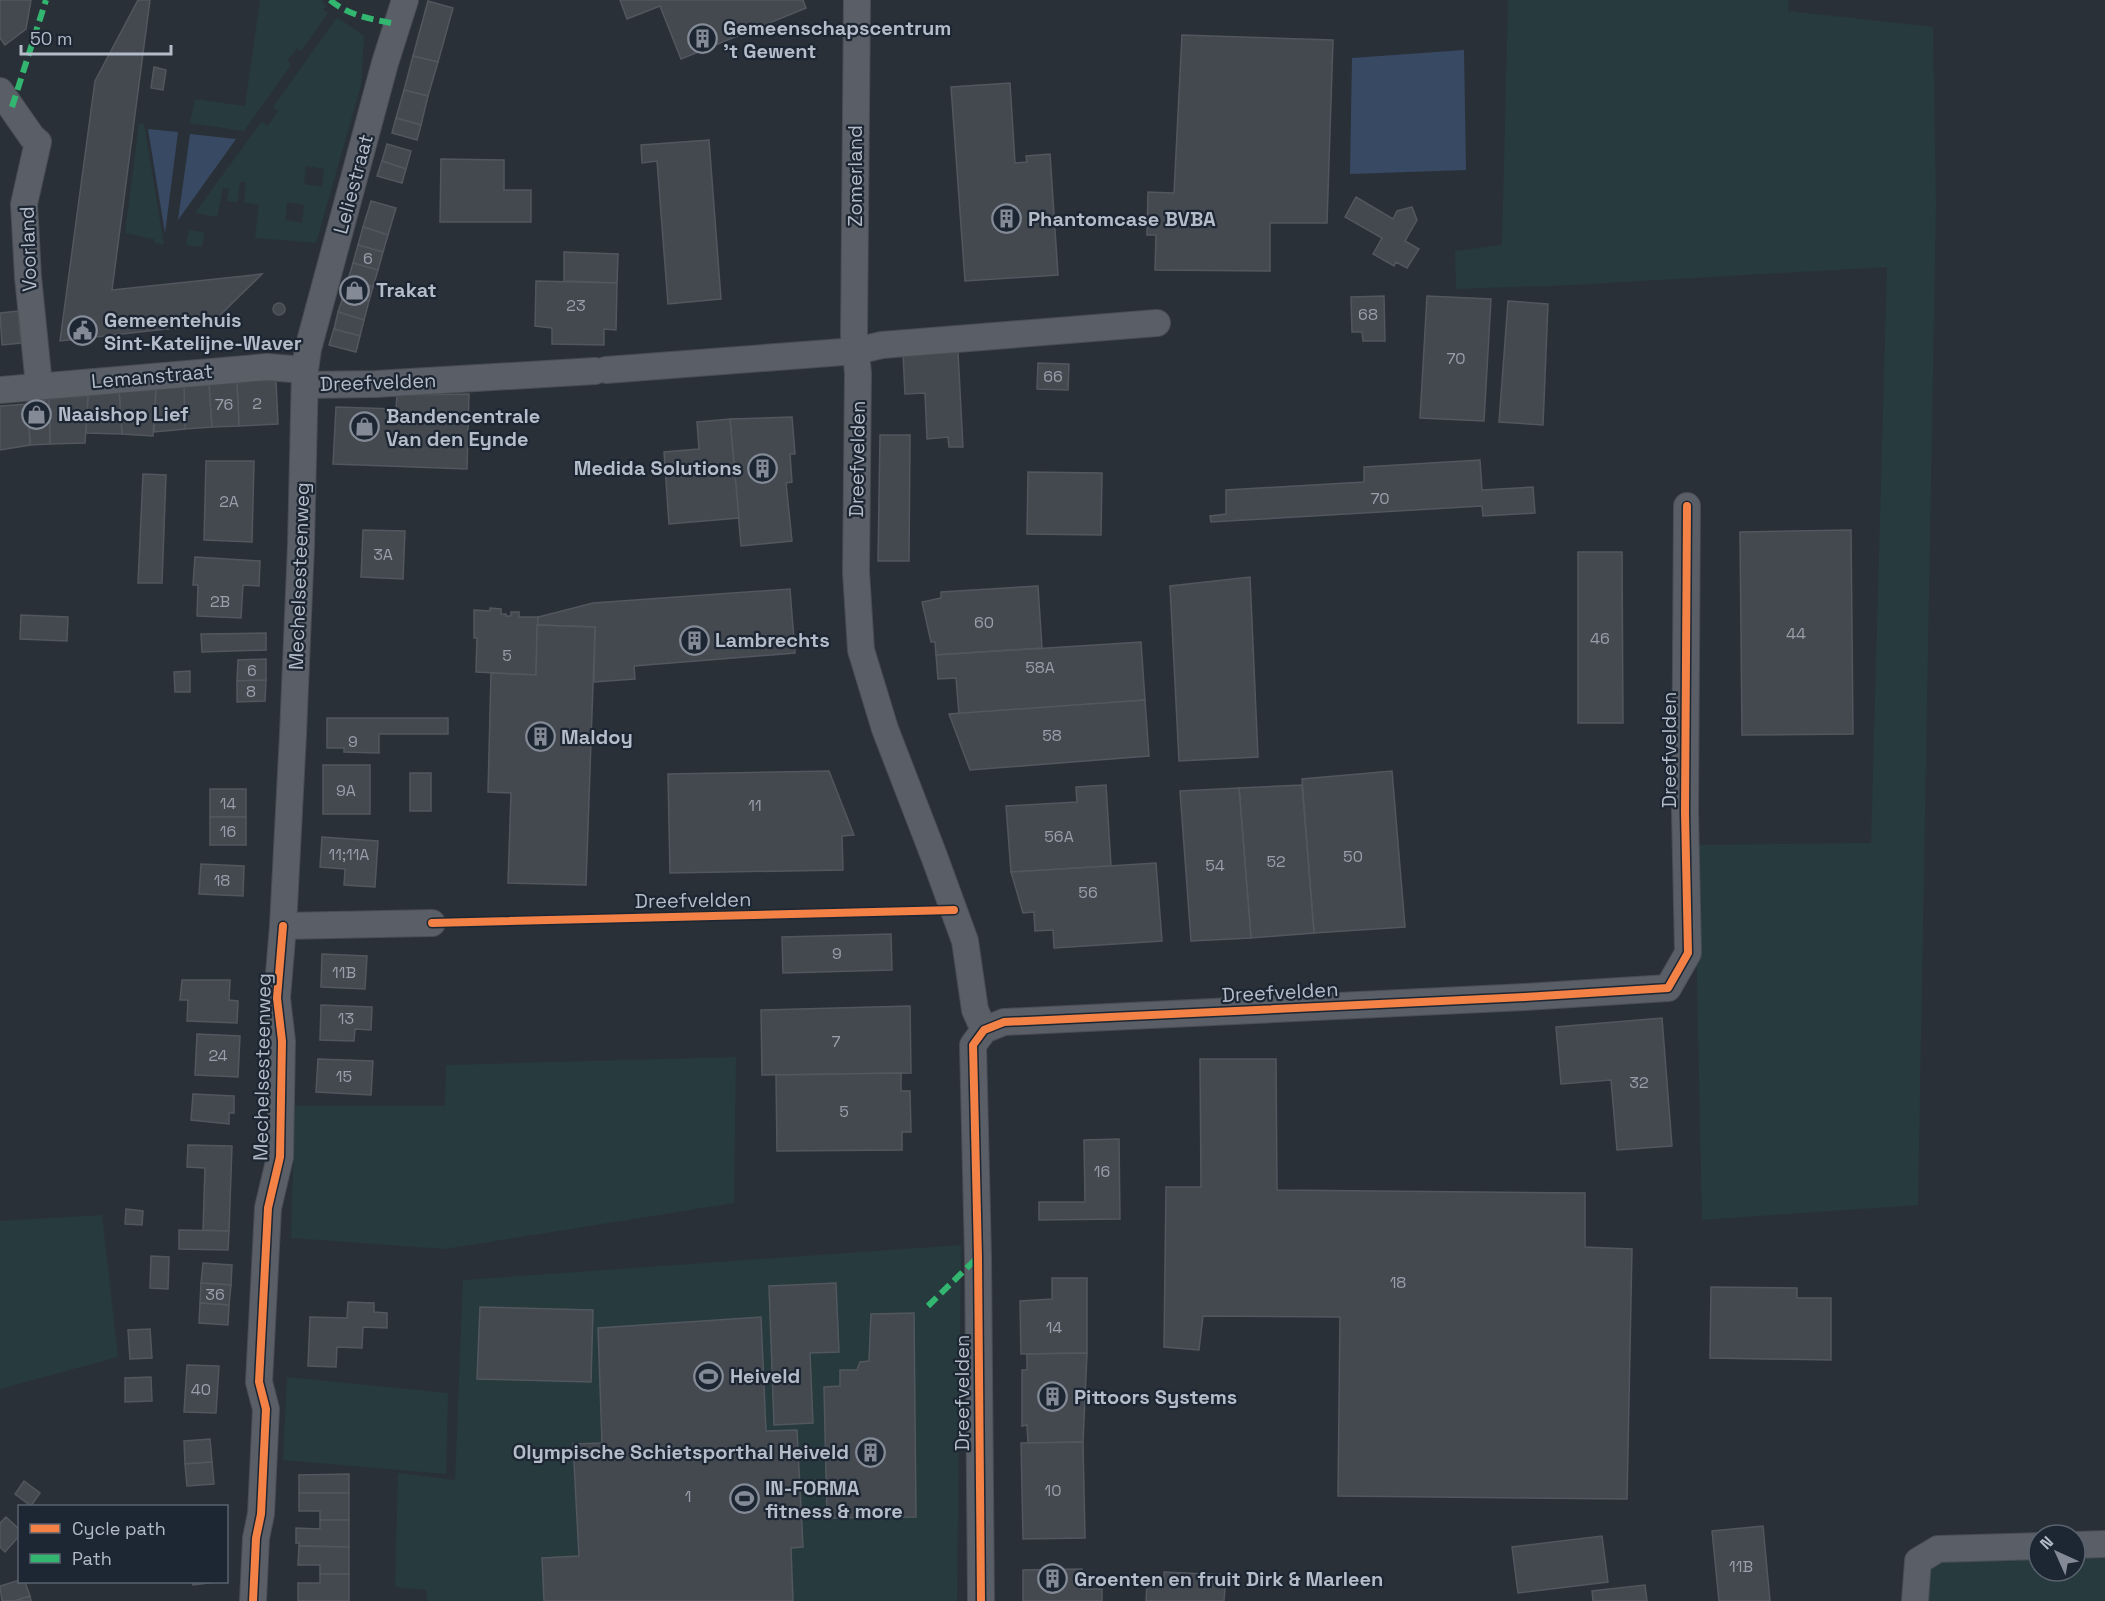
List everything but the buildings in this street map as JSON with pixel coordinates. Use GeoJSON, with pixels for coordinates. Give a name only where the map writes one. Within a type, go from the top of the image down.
{"type":"FeatureCollection","features":[{"type":"Feature","properties":{"kind":"street","name":"Leliestraat"},"geometry":{"type":"LineString","coordinates":[[305,377],[308,349],[385,63],[405,0]]}},
{"type":"Feature","properties":{"kind":"street","name":"Zomerland"},"geometry":{"type":"LineString","coordinates":[[856,351],[854,323],[857,0]]}},
{"type":"Feature","properties":{"kind":"street","name":"Voorland"},"geometry":{"type":"LineString","coordinates":[[0,91],[32,137],[39,142],[24,204],[28,277],[39,385]]}},
{"type":"Feature","properties":{"kind":"street","name":"Dreefvelden"},"geometry":{"type":"LineString","coordinates":[[305,377],[376,384],[601,370],[856,351],[882,345],[1157,323]]}},
{"type":"Feature","properties":{"kind":"street","name":"Dreefvelden"},"geometry":{"type":"LineString","coordinates":[[856,351],[856,572],[861,650],[885,729],[964,942],[975,1010],[984,1030]]}},
{"type":"Feature","properties":{"kind":"street","name":"Lemanstraat"},"geometry":{"type":"LineString","coordinates":[[0,390],[267,367],[305,377]]}},
{"type":"Feature","properties":{"kind":"street","name":"Mechelsesteenweg"},"geometry":{"type":"LineString","coordinates":[[253,1601],[256,1538],[261,1514],[266,1409],[259,1382],[268,1208],[280,1157],[282,1041],[277,998],[283,926],[301,545],[305,377]]}},
{"type":"Feature","properties":{"kind":"street","name":"Dreefvelden"},"geometry":{"type":"LineString","coordinates":[[981,1601],[978,1257],[973,1045],[984,1030],[1004,1022],[1668,988],[1688,953],[1685,812],[1687,507]]}},
{"type":"Feature","properties":{"kind":"street"},"geometry":{"type":"LineString","coordinates":[[283,926],[432,923]]}},
{"type":"Feature","properties":{"kind":"street"},"geometry":{"type":"LineString","coordinates":[[2087,1545],[2105,1544]]}},
{"type":"Feature","properties":{"kind":"street"},"geometry":{"type":"LineString","coordinates":[[1916,1601],[1918,1561],[1938,1550],[2027,1546]]}},
{"type":"Feature","properties":{"kind":"green space"},"geometry":{"type":"Polygon","coordinates":[[[260,0],[321,0],[326,6],[323,9],[328,13],[301,51],[297,48],[287,61],[291,65],[244,131],[190,123],[195,99],[245,106],[260,0]]]}},
{"type":"Feature","properties":{"kind":"green space"},"geometry":{"type":"Polygon","coordinates":[[[1508,0],[1789,0],[1788,11],[1933,27],[1936,204],[1918,1205],[1702,1220],[1694,845],[1871,843],[1887,267],[1572,285],[1456,289],[1455,251],[1502,245],[1508,0]]]}},
{"type":"Feature","properties":{"kind":"green space"},"geometry":{"type":"Polygon","coordinates":[[[337,17],[364,36],[361,85],[316,243],[255,238],[259,205],[244,202],[246,182],[240,182],[237,202],[227,201],[229,189],[223,188],[217,217],[195,213],[261,122],[268,126],[278,111],[273,107],[337,17]],[[306,166],[304,184],[322,187],[324,169],[306,166]],[[287,202],[285,220],[302,223],[304,205],[287,202]]]}},
{"type":"Feature","properties":{"kind":"green space"},"geometry":{"type":"Polygon","coordinates":[[[139,124],[144,124],[164,245],[155,243],[154,239],[125,233],[139,124]]]}},
{"type":"Feature","properties":{"kind":"green space"},"geometry":{"type":"Polygon","coordinates":[[[189,230],[204,232],[202,247],[186,245],[189,230]]]}},
{"type":"Feature","properties":{"kind":"green space"},"geometry":{"type":"Polygon","coordinates":[[[736,1057],[734,1203],[445,1249],[291,1238],[295,1106],[445,1106],[446,1065],[736,1057]]]}},
{"type":"Feature","properties":{"kind":"green space"},"geometry":{"type":"Polygon","coordinates":[[[102,1215],[118,1357],[0,1389],[0,1221],[102,1215]]]}},
{"type":"Feature","properties":{"kind":"green space","name":"Heiveld"},"geometry":{"type":"Polygon","coordinates":[[[961,1245],[957,1601],[427,1601],[426,1590],[395,1587],[398,1473],[455,1480],[463,1280],[961,1245]]]}},
{"type":"Feature","properties":{"kind":"green space"},"geometry":{"type":"Polygon","coordinates":[[[287,1377],[448,1393],[446,1474],[283,1460],[287,1377]]]}},
{"type":"Feature","properties":{"kind":"green space"},"geometry":{"type":"Polygon","coordinates":[[[1945,1554],[2027,1556],[2027,1583],[2087,1583],[2087,1557],[2105,1558],[2105,1601],[1928,1601],[1931,1569],[1945,1554]]]}},
{"type":"Feature","properties":{"kind":"water"},"geometry":{"type":"Polygon","coordinates":[[[1464,50],[1466,170],[1350,174],[1352,58],[1464,50]]]}},
{"type":"Feature","properties":{"kind":"water"},"geometry":{"type":"Polygon","coordinates":[[[148,129],[178,132],[165,233],[148,129]]]}},
{"type":"Feature","properties":{"kind":"water"},"geometry":{"type":"Polygon","coordinates":[[[190,134],[236,139],[178,220],[190,134]]]}},
{"type":"Feature","properties":{"kind":"marked path"},"geometry":{"type":"LineString","coordinates":[[12,107],[46,0]]}},
{"type":"Feature","properties":{"kind":"marked path"},"geometry":{"type":"LineString","coordinates":[[330,0],[353,13],[396,24]]}},
{"type":"Feature","properties":{"kind":"marked path"},"geometry":{"type":"LineString","coordinates":[[928,1306],[978,1257]]}},
{"type":"Feature","properties":{"kind":"cycle path"},"geometry":{"type":"LineString","coordinates":[[981,1601],[978,1257],[973,1045],[984,1030],[1004,1022],[1668,988],[1688,953],[1685,812],[1687,506]]}},
{"type":"Feature","properties":{"kind":"cycle path"},"geometry":{"type":"LineString","coordinates":[[432,923],[954,910]]}},
{"type":"Feature","properties":{"kind":"cycle path"},"geometry":{"type":"LineString","coordinates":[[253,1601],[256,1538],[261,1514],[266,1409],[259,1382],[268,1208],[280,1157],[282,1041],[277,998],[283,926]]}},
{"type":"Feature","properties":{"kind":"place","name":"Gemeenschapscentrum 't Gewent"},"geometry":{"type":"Point","coordinates":[702,39]}},
{"type":"Feature","properties":{"kind":"place","name":"Phantomcase BVBA"},"geometry":{"type":"Point","coordinates":[1007,219]}},
{"type":"Feature","properties":{"kind":"place","name":"Trakat"},"geometry":{"type":"Point","coordinates":[355,290]}},
{"type":"Feature","properties":{"kind":"place","name":"Gemeentehuis Sint-Katelijne-Waver"},"geometry":{"type":"Point","coordinates":[83,331]}},
{"type":"Feature","properties":{"kind":"place","name":"Naaishop Lief"},"geometry":{"type":"Point","coordinates":[37,414]}},
{"type":"Feature","properties":{"kind":"place","name":"Bandencentrale Van den Eynde"},"geometry":{"type":"Point","coordinates":[365,427]}},
{"type":"Feature","properties":{"kind":"place","name":"Medida Solutions"},"geometry":{"type":"Point","coordinates":[763,468]}},
{"type":"Feature","properties":{"kind":"place","name":"Lambrechts"},"geometry":{"type":"Point","coordinates":[694,640]}},
{"type":"Feature","properties":{"kind":"place","name":"Maldoy"},"geometry":{"type":"Point","coordinates":[540,737]}},
{"type":"Feature","properties":{"kind":"place","name":"Heiveld"},"geometry":{"type":"Point","coordinates":[709,1376]}},
{"type":"Feature","properties":{"kind":"place","name":"Pittoors Systems"},"geometry":{"type":"Point","coordinates":[1053,1397]}},
{"type":"Feature","properties":{"kind":"place","name":"Olympische Schietsporthal Heiveld"},"geometry":{"type":"Point","coordinates":[870,1452]}},
{"type":"Feature","properties":{"kind":"place","name":"IN-FORMA fitness & more"},"geometry":{"type":"Point","coordinates":[744,1499]}},
{"type":"Feature","properties":{"kind":"place","name":"Groenten en fruit Dirk & Marleen"},"geometry":{"type":"Point","coordinates":[1053,1579]}}]}
